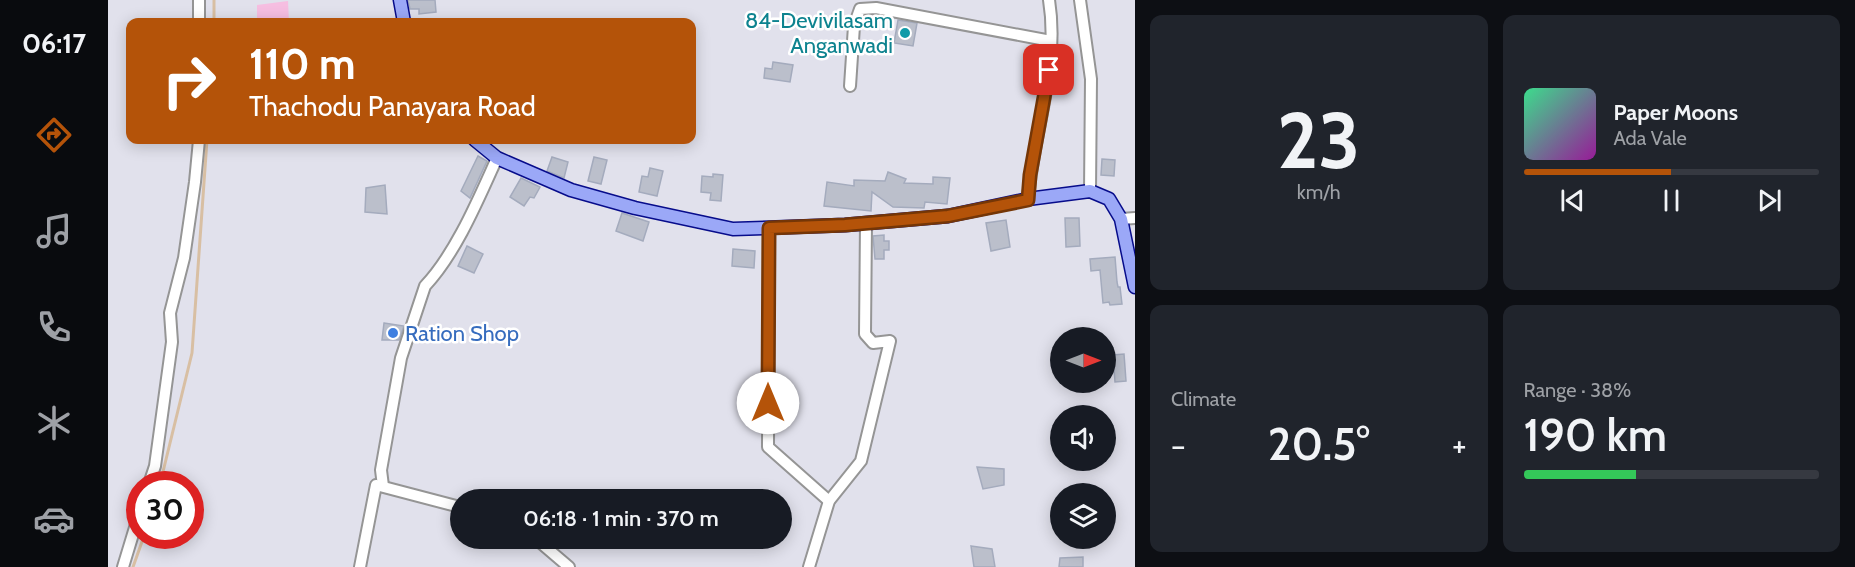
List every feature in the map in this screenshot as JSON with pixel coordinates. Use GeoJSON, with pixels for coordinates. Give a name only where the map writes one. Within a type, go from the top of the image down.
{"type":"FeatureCollection","features":[{"type":"Feature","properties":{"kind":"main road"},"geometry":{"type":"LineString","coordinates":[[400,0],[403,18]]}},
{"type":"Feature","properties":{"kind":"main road"},"geometry":{"type":"LineString","coordinates":[[480,144],[497,158],[571,190],[635,208],[733,229],[866,223],[948,216],[1028,200],[1090,191],[1109,199],[1121,219],[1135,286]]}},
{"type":"Feature","properties":{"kind":"street"},"geometry":{"type":"LineString","coordinates":[[199,0],[199,18]]}},
{"type":"Feature","properties":{"kind":"street"},"geometry":{"type":"LineString","coordinates":[[1028,200],[1030,175],[1049,70],[1053,23],[1049,0]]}},
{"type":"Feature","properties":{"kind":"street"},"geometry":{"type":"LineString","coordinates":[[1080,0],[1090,79],[1090,191]]}},
{"type":"Feature","properties":{"kind":"street"},"geometry":{"type":"LineString","coordinates":[[850,86],[854,26],[860,9],[876,8],[1051,41]]}},
{"type":"Feature","properties":{"kind":"street"},"geometry":{"type":"LineString","coordinates":[[153,471],[172,342],[170,313],[184,258],[199,144]]}},
{"type":"Feature","properties":{"kind":"street"},"geometry":{"type":"LineString","coordinates":[[383,486],[381,470],[401,358],[422,297],[426,286],[466,224],[497,158]]}},
{"type":"Feature","properties":{"kind":"street"},"geometry":{"type":"LineString","coordinates":[[1121,219],[1135,218]]}},
{"type":"Feature","properties":{"kind":"street"},"geometry":{"type":"LineString","coordinates":[[809,567],[829,501],[861,461],[890,341],[873,343],[865,334],[866,223]]}},
{"type":"Feature","properties":{"kind":"street"},"geometry":{"type":"LineString","coordinates":[[769,228],[768,447],[829,501]]}},
{"type":"Feature","properties":{"kind":"street"},"geometry":{"type":"LineString","coordinates":[[360,567],[376,485],[450,504]]}},
{"type":"Feature","properties":{"kind":"street"},"geometry":{"type":"LineString","coordinates":[[123,567],[128,549]]}},
{"type":"Feature","properties":{"kind":"street"},"geometry":{"type":"LineString","coordinates":[[548,549],[569,567]]}},
{"type":"Feature","properties":{"kind":"shaded area"},"geometry":{"type":"Polygon","coordinates":[[[288,1],[289,18],[257,18],[257,5],[288,1]]]}},
{"type":"Feature","properties":{"kind":"building"},"geometry":{"type":"Polygon","coordinates":[[[408,0],[435,0],[436,12],[419,14],[419,9],[410,9],[408,0]]]}},
{"type":"Feature","properties":{"kind":"building","name":"84-Devivilasam Anganwadi"},"geometry":{"type":"Polygon","coordinates":[[[898,20],[917,23],[913,46],[894,43],[898,20]]]}},
{"type":"Feature","properties":{"kind":"building"},"geometry":{"type":"Polygon","coordinates":[[[773,62],[793,65],[790,82],[764,78],[765,68],[772,69],[773,62]]]}},
{"type":"Feature","properties":{"kind":"building"},"geometry":{"type":"Polygon","coordinates":[[[478,156],[487,161],[470,198],[461,191],[478,156]]]}},
{"type":"Feature","properties":{"kind":"building"},"geometry":{"type":"Polygon","coordinates":[[[552,157],[568,162],[564,178],[547,171],[552,157]]]}},
{"type":"Feature","properties":{"kind":"building"},"geometry":{"type":"Polygon","coordinates":[[[594,157],[607,160],[601,184],[588,181],[594,157]]]}},
{"type":"Feature","properties":{"kind":"building"},"geometry":{"type":"Polygon","coordinates":[[[1102,159],[1115,160],[1114,176],[1101,175],[1102,159]]]}},
{"type":"Feature","properties":{"kind":"building"},"geometry":{"type":"Polygon","coordinates":[[[650,168],[663,171],[657,196],[639,192],[642,176],[648,177],[650,168]]]}},
{"type":"Feature","properties":{"kind":"building"},"geometry":{"type":"Polygon","coordinates":[[[888,172],[906,179],[904,183],[933,184],[933,177],[950,178],[947,204],[925,202],[924,208],[893,207],[872,192],[871,211],[824,206],[827,182],[854,186],[854,180],[885,181],[888,172]]]}},
{"type":"Feature","properties":{"kind":"building"},"geometry":{"type":"Polygon","coordinates":[[[713,174],[723,175],[721,201],[710,200],[711,193],[701,192],[702,176],[713,177],[713,174]]]}},
{"type":"Feature","properties":{"kind":"building"},"geometry":{"type":"Polygon","coordinates":[[[521,178],[540,187],[534,198],[530,197],[524,206],[510,197],[521,178]]]}},
{"type":"Feature","properties":{"kind":"building"},"geometry":{"type":"Polygon","coordinates":[[[385,185],[387,214],[365,212],[366,188],[385,185]]]}},
{"type":"Feature","properties":{"kind":"building"},"geometry":{"type":"Polygon","coordinates":[[[622,213],[649,222],[643,241],[616,231],[622,213]]]}},
{"type":"Feature","properties":{"kind":"building"},"geometry":{"type":"Polygon","coordinates":[[[1065,218],[1079,218],[1080,246],[1066,247],[1065,218]]]}},
{"type":"Feature","properties":{"kind":"building"},"geometry":{"type":"Polygon","coordinates":[[[1006,220],[1010,247],[991,251],[986,223],[1006,220]]]}},
{"type":"Feature","properties":{"kind":"building"},"geometry":{"type":"Polygon","coordinates":[[[884,235],[884,241],[889,241],[889,250],[884,250],[884,259],[875,259],[873,236],[884,235]]]}},
{"type":"Feature","properties":{"kind":"building"},"geometry":{"type":"Polygon","coordinates":[[[467,246],[483,254],[474,273],[458,266],[467,246]]]}},
{"type":"Feature","properties":{"kind":"building"},"geometry":{"type":"Polygon","coordinates":[[[733,249],[755,251],[754,268],[732,266],[733,249]]]}},
{"type":"Feature","properties":{"kind":"building"},"geometry":{"type":"Polygon","coordinates":[[[1115,257],[1122,304],[1110,305],[1109,302],[1103,303],[1100,270],[1091,271],[1090,259],[1115,257]]]}},
{"type":"Feature","properties":{"kind":"building","name":"Ration Shop"},"geometry":{"type":"Polygon","coordinates":[[[384,323],[404,326],[399,340],[382,340],[384,323]]]}},
{"type":"Feature","properties":{"kind":"building"},"geometry":{"type":"Polygon","coordinates":[[[1124,354],[1126,381],[1116,382],[1116,355],[1124,354]]]}},
{"type":"Feature","properties":{"kind":"building"},"geometry":{"type":"Polygon","coordinates":[[[977,467],[1004,469],[1004,485],[983,489],[977,467]]]}},
{"type":"Feature","properties":{"kind":"building"},"geometry":{"type":"Polygon","coordinates":[[[971,546],[992,549],[995,567],[974,567],[971,546]]]}},
{"type":"Feature","properties":{"kind":"building"},"geometry":{"type":"Polygon","coordinates":[[[1083,557],[1083,567],[1059,567],[1060,558],[1083,557]]]}},
{"type":"Feature","properties":{"kind":"waterway"},"geometry":{"type":"LineString","coordinates":[[214,0],[214,18]]}},
{"type":"Feature","properties":{"kind":"waterway"},"geometry":{"type":"LineString","coordinates":[[163,471],[192,353],[207,144]]}},
{"type":"Feature","properties":{"kind":"waterway"},"geometry":{"type":"LineString","coordinates":[[133,567],[139,549]]}},
{"type":"Feature","properties":{"kind":"place","name":"84-Devivilasam Anganwadi"},"geometry":{"type":"Point","coordinates":[905,33]}},
{"type":"Feature","properties":{"kind":"place","name":"Ration Shop"},"geometry":{"type":"Point","coordinates":[393,333]}},
{"type":"Feature","properties":{"kind":"route"},"geometry":{"type":"LineString","coordinates":[[768,403],[769,228],[845,225],[948,216],[1028,200],[1030,175],[1049,70]]}}]}
